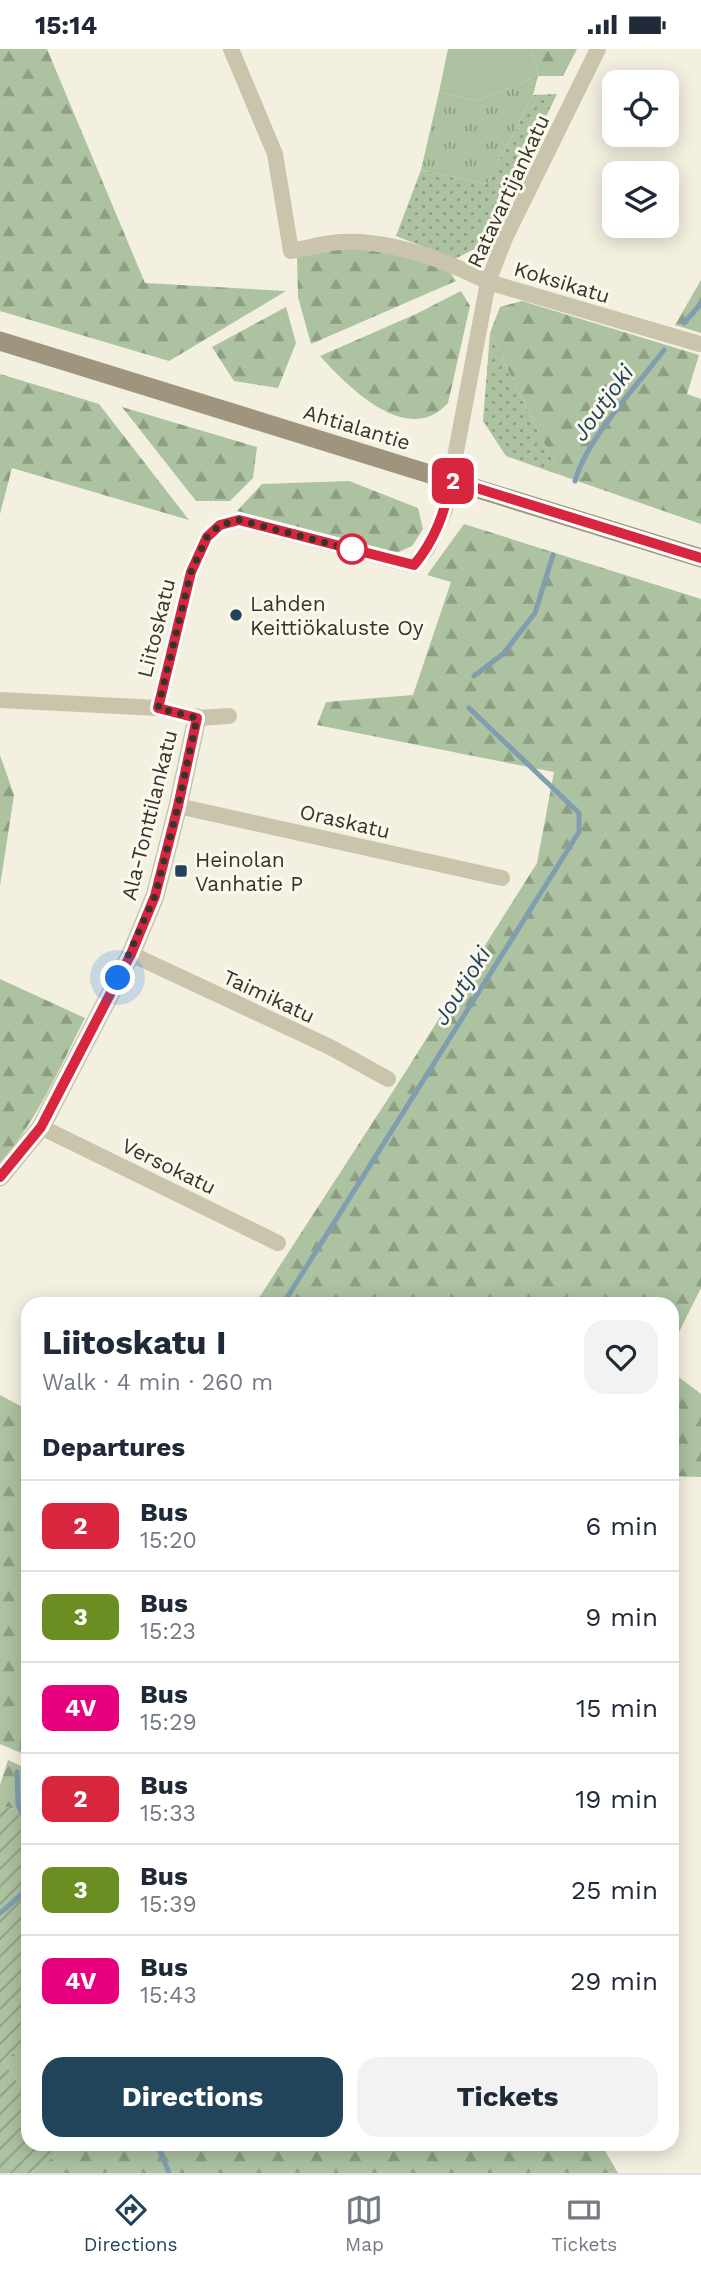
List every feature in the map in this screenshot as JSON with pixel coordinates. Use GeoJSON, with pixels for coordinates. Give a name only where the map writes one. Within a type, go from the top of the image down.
{"type":"FeatureCollection","features":[{"type":"Feature","properties":{"kind":"main road","name":"Ahtialantie"},"geometry":{"type":"LineString","coordinates":[[0,341],[701,558]]}},
{"type":"Feature","properties":{"kind":"street","name":"Koksikatu"},"geometry":{"type":"LineString","coordinates":[[231,49],[275,154],[291,251],[340,242],[388,244],[468,272],[488,282],[700,344]]}},
{"type":"Feature","properties":{"kind":"street","name":"Ratavartijankatu"},"geometry":{"type":"LineString","coordinates":[[451,480],[488,282],[505,238],[598,49]]}},
{"type":"Feature","properties":{"kind":"street","name":"Liitoskatu"},"geometry":{"type":"LineString","coordinates":[[158,708],[191,572],[207,537],[220,525],[239,520],[414,565],[427,549],[445,510],[451,480]]}},
{"type":"Feature","properties":{"kind":"street"},"geometry":{"type":"LineString","coordinates":[[0,700],[158,708],[197,718],[229,716]]}},
{"type":"Feature","properties":{"kind":"street","name":"Ala-Tonttilankatu"},"geometry":{"type":"LineString","coordinates":[[0,1177],[41,1127],[131,954],[155,896],[197,718]]}},
{"type":"Feature","properties":{"kind":"street","name":"Oraskatu"},"geometry":{"type":"LineString","coordinates":[[178,806],[502,878]]}},
{"type":"Feature","properties":{"kind":"street","name":"Taimikatu"},"geometry":{"type":"LineString","coordinates":[[131,954],[330,1047],[388,1079]]}},
{"type":"Feature","properties":{"kind":"street","name":"Versokatu"},"geometry":{"type":"LineString","coordinates":[[41,1127],[278,1243]]}},
{"type":"Feature","properties":{"kind":"green space"},"geometry":{"type":"Polygon","coordinates":[[[0,49],[47,49],[145,283],[286,291],[169,361],[0,311],[0,49]]]}},
{"type":"Feature","properties":{"kind":"green space"},"geometry":{"type":"Polygon","coordinates":[[[448,49],[532,49],[538,76],[477,101],[439,92],[448,49]]]}},
{"type":"Feature","properties":{"kind":"green space"},"geometry":{"type":"Polygon","coordinates":[[[532,49],[577,49],[563,76],[538,76],[532,49]]]}},
{"type":"Feature","properties":{"kind":"green space"},"geometry":{"type":"Polygon","coordinates":[[[538,76],[533,95],[487,184],[421,170],[439,92],[477,101],[538,76]]]}},
{"type":"Feature","properties":{"kind":"green space"},"geometry":{"type":"Polygon","coordinates":[[[557,94],[484,244],[455,259],[396,236],[421,170],[487,184],[533,95],[557,94]]]}},
{"type":"Feature","properties":{"kind":"green space"},"geometry":{"type":"Polygon","coordinates":[[[342,249],[389,251],[449,271],[456,281],[311,344],[298,297],[297,257],[342,249]]]}},
{"type":"Feature","properties":{"kind":"green space"},"geometry":{"type":"Polygon","coordinates":[[[701,280],[701,333],[675,325],[701,280]]]}},
{"type":"Feature","properties":{"kind":"green space"},"geometry":{"type":"Polygon","coordinates":[[[461,291],[470,306],[448,403],[432,415],[415,419],[397,416],[380,408],[346,383],[320,356],[416,314],[461,291]]]}},
{"type":"Feature","properties":{"kind":"green space"},"geometry":{"type":"Polygon","coordinates":[[[522,301],[699,355],[687,394],[701,399],[701,524],[560,475],[490,333],[500,307],[522,301]]]}},
{"type":"Feature","properties":{"kind":"green space"},"geometry":{"type":"Polygon","coordinates":[[[286,307],[296,343],[278,388],[234,381],[212,347],[286,307]]]}},
{"type":"Feature","properties":{"kind":"green space"},"geometry":{"type":"Polygon","coordinates":[[[490,333],[560,475],[506,456],[483,421],[490,333]]]}},
{"type":"Feature","properties":{"kind":"green space"},"geometry":{"type":"Polygon","coordinates":[[[0,374],[99,404],[189,520],[12,468],[0,514],[0,374]]]}},
{"type":"Feature","properties":{"kind":"green space"},"geometry":{"type":"Polygon","coordinates":[[[122,407],[257,447],[253,478],[230,501],[196,501],[122,407]]]}},
{"type":"Feature","properties":{"kind":"green space"},"geometry":{"type":"Polygon","coordinates":[[[349,481],[418,508],[423,529],[412,546],[394,554],[237,511],[262,484],[349,481]]]}},
{"type":"Feature","properties":{"kind":"green space"},"geometry":{"type":"Polygon","coordinates":[[[464,524],[701,599],[701,1288],[679,1332],[679,1297],[260,1297],[537,863],[554,772],[317,725],[326,702],[413,695],[451,582],[427,575],[464,524]]]}},
{"type":"Feature","properties":{"kind":"green space"},"geometry":{"type":"Polygon","coordinates":[[[0,755],[14,795],[0,886],[0,755]]]}},
{"type":"Feature","properties":{"kind":"green space"},"geometry":{"type":"Polygon","coordinates":[[[0,979],[85,1018],[37,1112],[0,1163],[0,979]]]}},
{"type":"Feature","properties":{"kind":"green space"},"geometry":{"type":"Polygon","coordinates":[[[679,1377],[701,1394],[701,1477],[679,1476],[679,1377]]]}},
{"type":"Feature","properties":{"kind":"green space"},"geometry":{"type":"Polygon","coordinates":[[[0,1395],[21,1406],[21,1753],[0,1744],[0,1395]]]}},
{"type":"Feature","properties":{"kind":"green space"},"geometry":{"type":"Polygon","coordinates":[[[8,1760],[21,1766],[21,1819],[16,1809],[0,1806],[0,1785],[8,1760]]]}},
{"type":"Feature","properties":{"kind":"green space"},"geometry":{"type":"Polygon","coordinates":[[[0,1806],[16,1809],[21,1819],[21,2048],[3,2061],[21,2088],[21,2151],[62,2151],[31,2173],[0,2173],[0,1806]]]}},
{"type":"Feature","properties":{"kind":"green space"},"geometry":{"type":"Polygon","coordinates":[[[21,2048],[21,2088],[3,2061],[21,2048]]]}},
{"type":"Feature","properties":{"kind":"green space"},"geometry":{"type":"Polygon","coordinates":[[[62,2151],[605,2151],[618,2173],[31,2173],[62,2151]]]}},
{"type":"Feature","properties":{"kind":"waterway","name":"Joutjoki"},"geometry":{"type":"LineString","coordinates":[[684,323],[701,304]]}},
{"type":"Feature","properties":{"kind":"waterway","name":"Joutjoki"},"geometry":{"type":"LineString","coordinates":[[575,481],[601,430],[664,350]]}},
{"type":"Feature","properties":{"kind":"waterway","name":"Joutjoki"},"geometry":{"type":"LineString","coordinates":[[474,676],[503,654],[535,613],[553,555]]}},
{"type":"Feature","properties":{"kind":"waterway","name":"Joutjoki"},"geometry":{"type":"LineString","coordinates":[[287,1297],[579,832],[579,813],[469,708]]}},
{"type":"Feature","properties":{"kind":"waterway","name":"Joutjoki"},"geometry":{"type":"LineString","coordinates":[[17,1772],[18,1805],[21,1812]]}},
{"type":"Feature","properties":{"kind":"waterway","name":"Joutjoki"},"geometry":{"type":"LineString","coordinates":[[0,1913],[21,1895]]}},
{"type":"Feature","properties":{"kind":"waterway","name":"Joutjoki"},"geometry":{"type":"LineString","coordinates":[[160,2151],[169,2173]]}},
{"type":"Feature","properties":{"kind":"bus line","name":"2"},"geometry":{"type":"LineString","coordinates":[[0,1177],[41,1127],[131,954],[155,896],[197,718],[158,708],[191,572],[207,537],[220,525],[239,520],[414,565],[427,549],[445,510],[451,480],[701,558]]}},
{"type":"Feature","properties":{"kind":"place","name":"Lahden Keittiökaluste Oy"},"geometry":{"type":"Point","coordinates":[236,615]}},
{"type":"Feature","properties":{"kind":"place","name":"Heinolan Vanhatie P"},"geometry":{"type":"Point","coordinates":[181,871]}},
{"type":"Feature","properties":{"kind":"route"},"geometry":{"type":"LineString","coordinates":[[118,978],[155,896],[197,718],[158,708],[191,572],[207,537],[220,525],[239,520],[361,552],[352,549]]}}]}
